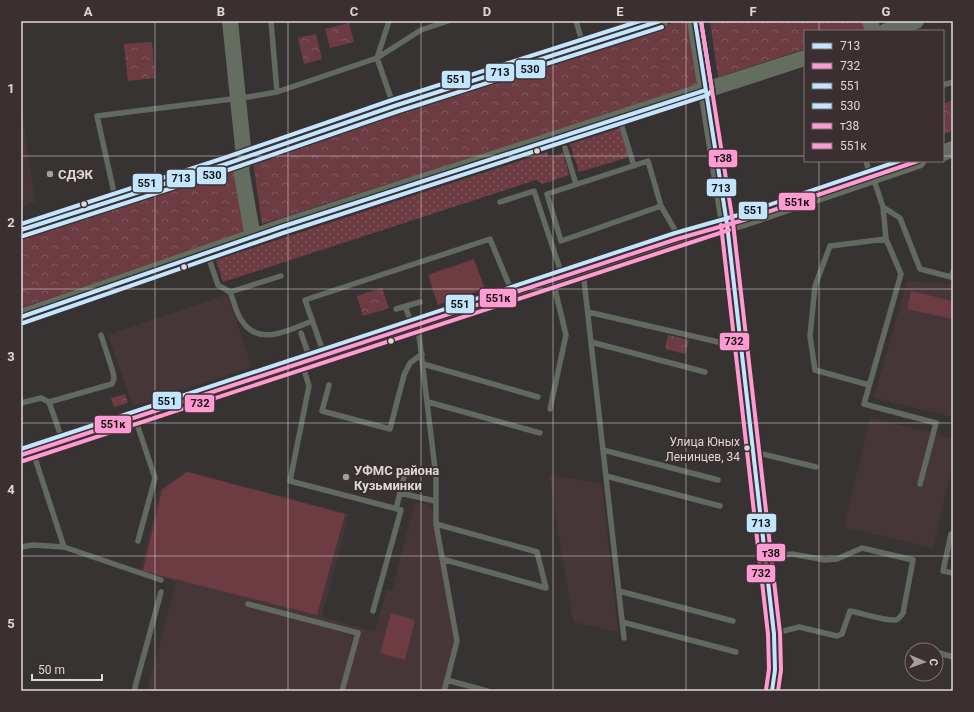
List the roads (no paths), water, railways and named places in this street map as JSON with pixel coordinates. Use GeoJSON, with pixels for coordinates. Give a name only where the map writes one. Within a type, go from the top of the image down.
{"type":"FeatureCollection","features":[{"type":"Feature","properties":{"kind":"main road"},"geometry":{"type":"LineString","coordinates":[[230,21],[238,98],[248,156],[248,166],[259,227],[268,233]]}},
{"type":"Feature","properties":{"kind":"main road"},"geometry":{"type":"LineString","coordinates":[[21,230],[248,156],[394,106],[660,21]]}},
{"type":"Feature","properties":{"kind":"main road"},"geometry":{"type":"LineString","coordinates":[[695,21],[727,224],[774,634],[776,657],[775,677],[772,691]]}},
{"type":"Feature","properties":{"kind":"main road"},"geometry":{"type":"LineString","coordinates":[[889,30],[916,21]]}},
{"type":"Feature","properties":{"kind":"main road"},"geometry":{"type":"LineString","coordinates":[[21,317],[251,237],[268,233],[804,58]]}},
{"type":"Feature","properties":{"kind":"main road"},"geometry":{"type":"LineString","coordinates":[[248,156],[241,170],[252,232],[251,237]]}},
{"type":"Feature","properties":{"kind":"main road"},"geometry":{"type":"LineString","coordinates":[[27,453],[583,271],[598,260],[744,220],[915,162]]}},
{"type":"Feature","properties":{"kind":"lane"},"geometry":{"type":"LineString","coordinates":[[271,21],[277,92]]}},
{"type":"Feature","properties":{"kind":"lane"},"geometry":{"type":"LineString","coordinates":[[389,21],[377,58],[394,106]]}},
{"type":"Feature","properties":{"kind":"lane"},"geometry":{"type":"LineString","coordinates":[[116,199],[110,181],[97,116],[277,92],[377,58],[421,30],[448,21]]}},
{"type":"Feature","properties":{"kind":"lane"},"geometry":{"type":"LineString","coordinates":[[576,21],[583,46]]}},
{"type":"Feature","properties":{"kind":"lane"},"geometry":{"type":"LineString","coordinates":[[619,118],[634,166]]}},
{"type":"Feature","properties":{"kind":"lane"},"geometry":{"type":"LineString","coordinates":[[565,148],[576,184]]}},
{"type":"Feature","properties":{"kind":"lane"},"geometry":{"type":"LineString","coordinates":[[661,206],[561,241],[547,194],[648,161],[661,206],[674,230],[677,239]]}},
{"type":"Feature","properties":{"kind":"lane"},"geometry":{"type":"LineString","coordinates":[[866,162],[883,207],[886,239],[901,274],[864,404],[936,423],[920,484]]}},
{"type":"Feature","properties":{"kind":"lane"},"geometry":{"type":"LineString","coordinates":[[500,202],[534,191],[558,279],[566,335],[550,409]]}},
{"type":"Feature","properties":{"kind":"lane"},"geometry":{"type":"LineString","coordinates":[[883,207],[900,218],[920,269],[951,277],[953,272]]}},
{"type":"Feature","properties":{"kind":"lane"},"geometry":{"type":"LineString","coordinates":[[373,611],[401,510],[290,481],[309,386],[312,359],[312,322],[305,300],[490,239],[512,294]]}},
{"type":"Feature","properties":{"kind":"lane"},"geometry":{"type":"LineString","coordinates":[[869,385],[815,370],[810,336],[815,286],[830,246],[886,239]]}},
{"type":"Feature","properties":{"kind":"lane"},"geometry":{"type":"LineString","coordinates":[[207,253],[218,286],[230,292],[241,320],[250,332],[258,335],[282,333],[312,322]]}},
{"type":"Feature","properties":{"kind":"lane"},"geometry":{"type":"LineString","coordinates":[[583,271],[624,638]]}},
{"type":"Feature","properties":{"kind":"lane"},"geometry":{"type":"LineString","coordinates":[[230,292],[281,276]]}},
{"type":"Feature","properties":{"kind":"lane"},"geometry":{"type":"LineString","coordinates":[[396,309],[420,302]]}},
{"type":"Feature","properties":{"kind":"lane"},"geometry":{"type":"LineString","coordinates":[[406,306],[415,325],[422,354],[436,477],[436,524],[457,641],[444,691]]}},
{"type":"Feature","properties":{"kind":"lane"},"geometry":{"type":"LineString","coordinates":[[588,312],[741,348]]}},
{"type":"Feature","properties":{"kind":"lane"},"geometry":{"type":"LineString","coordinates":[[301,333],[312,359]]}},
{"type":"Feature","properties":{"kind":"lane"},"geometry":{"type":"LineString","coordinates":[[21,403],[41,398],[49,402],[112,384],[114,379],[113,372],[101,335]]}},
{"type":"Feature","properties":{"kind":"lane"},"geometry":{"type":"LineString","coordinates":[[591,342],[705,372]]}},
{"type":"Feature","properties":{"kind":"lane"},"geometry":{"type":"LineString","coordinates":[[329,385],[322,411],[390,429],[404,375],[410,363],[422,354]]}},
{"type":"Feature","properties":{"kind":"lane"},"geometry":{"type":"LineString","coordinates":[[423,364],[538,397]]}},
{"type":"Feature","properties":{"kind":"lane"},"geometry":{"type":"LineString","coordinates":[[49,402],[63,441]]}},
{"type":"Feature","properties":{"kind":"lane"},"geometry":{"type":"LineString","coordinates":[[428,402],[540,433]]}},
{"type":"Feature","properties":{"kind":"lane"},"geometry":{"type":"LineString","coordinates":[[135,418],[155,478],[138,541]]}},
{"type":"Feature","properties":{"kind":"lane"},"geometry":{"type":"LineString","coordinates":[[603,450],[718,480]]}},
{"type":"Feature","properties":{"kind":"lane"},"geometry":{"type":"LineString","coordinates":[[753,451],[816,467]]}},
{"type":"Feature","properties":{"kind":"lane"},"geometry":{"type":"LineString","coordinates":[[27,453],[64,546]]}},
{"type":"Feature","properties":{"kind":"lane"},"geometry":{"type":"LineString","coordinates":[[606,476],[720,506]]}},
{"type":"Feature","properties":{"kind":"lane"},"geometry":{"type":"LineString","coordinates":[[396,509],[404,477]]}},
{"type":"Feature","properties":{"kind":"lane"},"geometry":{"type":"LineString","coordinates":[[400,493],[435,500]]}},
{"type":"Feature","properties":{"kind":"lane"},"geometry":{"type":"LineString","coordinates":[[436,524],[538,552],[546,588],[442,559]]}},
{"type":"Feature","properties":{"kind":"lane"},"geometry":{"type":"LineString","coordinates":[[952,533],[942,571],[953,573]]}},
{"type":"Feature","properties":{"kind":"lane"},"geometry":{"type":"LineString","coordinates":[[21,547],[34,545],[64,546],[161,580]]}},
{"type":"Feature","properties":{"kind":"lane"},"geometry":{"type":"LineString","coordinates":[[765,557],[792,554],[825,560],[837,559],[862,548],[913,560],[903,614],[900,618],[895,620],[850,611],[842,634],[837,636],[799,627],[774,634]]}},
{"type":"Feature","properties":{"kind":"lane"},"geometry":{"type":"LineString","coordinates":[[619,591],[733,621]]}},
{"type":"Feature","properties":{"kind":"lane"},"geometry":{"type":"LineString","coordinates":[[134,691],[161,592]]}},
{"type":"Feature","properties":{"kind":"lane"},"geometry":{"type":"LineString","coordinates":[[248,604],[358,633],[342,691]]}},
{"type":"Feature","properties":{"kind":"lane"},"geometry":{"type":"LineString","coordinates":[[622,622],[736,652]]}},
{"type":"Feature","properties":{"kind":"lane"},"geometry":{"type":"LineString","coordinates":[[447,680],[487,691]]}},
{"type":"Feature","properties":{"kind":"place","name":"СДЭК"},"geometry":{"type":"Point","coordinates":[50,174]}},
{"type":"Feature","properties":{"kind":"place","name":"Улица Юных Ленинцев, 34"},"geometry":{"type":"Point","coordinates":[747,448]}},
{"type":"Feature","properties":{"kind":"place","name":"УФМС района Кузьминки"},"geometry":{"type":"Point","coordinates":[346,477]}}]}
